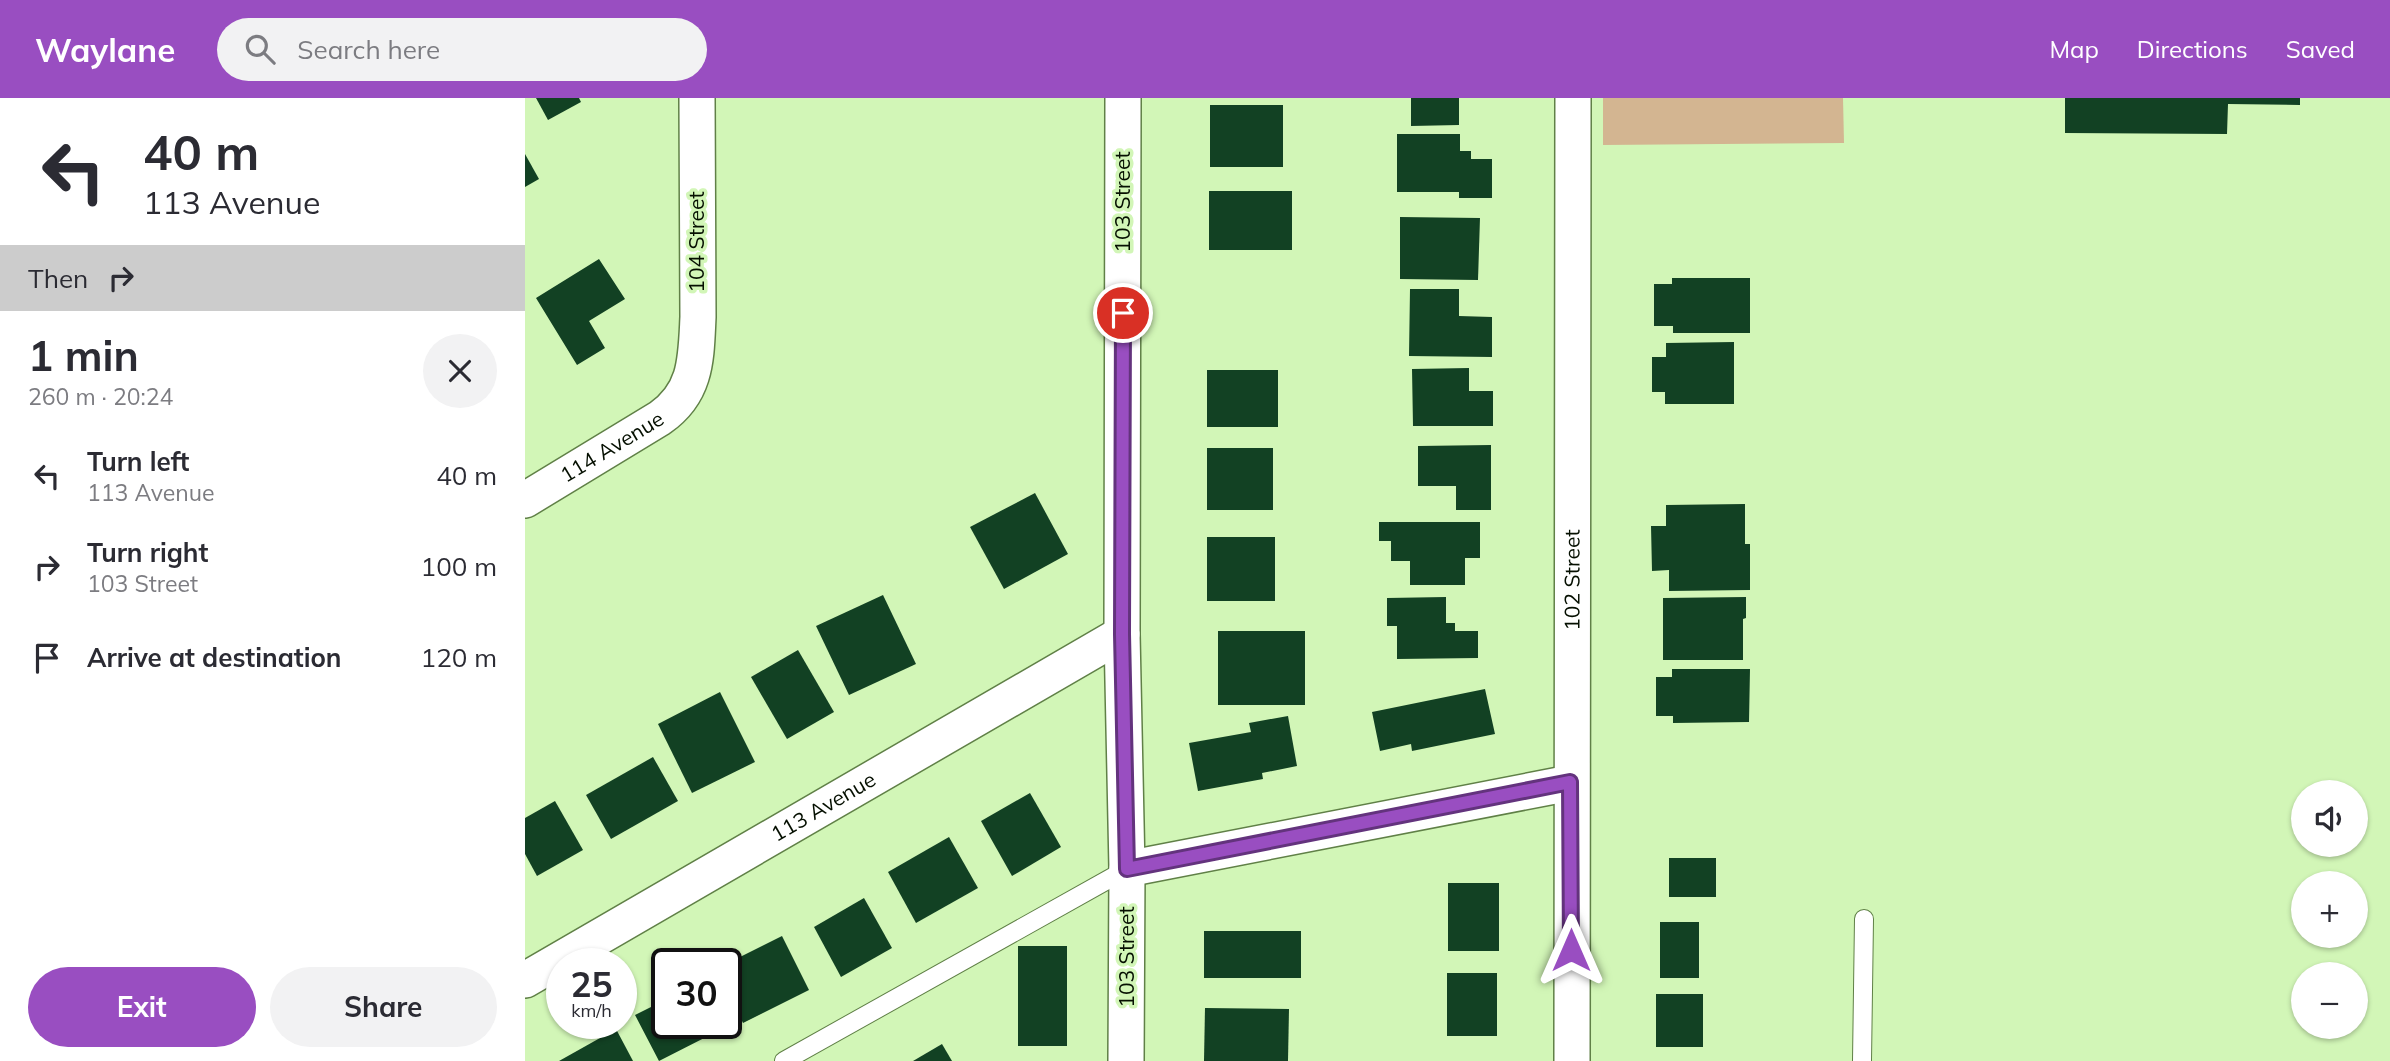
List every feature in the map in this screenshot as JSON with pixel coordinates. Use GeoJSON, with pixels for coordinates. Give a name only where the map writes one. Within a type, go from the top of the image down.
{"type":"FeatureCollection","features":[{"type":"Feature","properties":{"kind":"street","name":"104 Street"},"geometry":{"type":"LineString","coordinates":[[689,385],[698,317],[697,98]]}},
{"type":"Feature","properties":{"kind":"street","name":"103 Street"},"geometry":{"type":"LineString","coordinates":[[1123,98],[1122,634],[1127,869],[1126,1061]]}},
{"type":"Feature","properties":{"kind":"street","name":"102 Street"},"geometry":{"type":"LineString","coordinates":[[1572,1061],[1570,782],[1573,98]]}},
{"type":"Feature","properties":{"kind":"street","name":"114 Avenue"},"geometry":{"type":"LineString","coordinates":[[525,500],[644,429],[675,407],[689,385]]}},
{"type":"Feature","properties":{"kind":"street","name":"113 Avenue"},"geometry":{"type":"LineString","coordinates":[[525,980],[1122,634]]}},
{"type":"Feature","properties":{"kind":"street"},"geometry":{"type":"LineString","coordinates":[[1127,869],[1570,782]]}},
{"type":"Feature","properties":{"kind":"lane"},"geometry":{"type":"LineString","coordinates":[[784,1061],[1127,869]]}},
{"type":"Feature","properties":{"kind":"lane"},"geometry":{"type":"LineString","coordinates":[[1861,1061],[1864,919]]}},
{"type":"Feature","properties":{"kind":"shaded area"},"geometry":{"type":"Polygon","coordinates":[[[1603,98],[1843,98],[1844,143],[1603,145],[1603,98]]]}},
{"type":"Feature","properties":{"kind":"building"},"geometry":{"type":"Polygon","coordinates":[[[536,98],[579,98],[581,102],[548,120],[536,98]]]}},
{"type":"Feature","properties":{"kind":"building"},"geometry":{"type":"Polygon","coordinates":[[[1411,98],[1459,98],[1459,125],[1411,126],[1411,98]]]}},
{"type":"Feature","properties":{"kind":"building"},"geometry":{"type":"Polygon","coordinates":[[[2065,98],[2300,98],[2300,105],[2228,104],[2227,134],[2065,133],[2065,98]]]}},
{"type":"Feature","properties":{"kind":"building"},"geometry":{"type":"Polygon","coordinates":[[[1210,105],[1283,105],[1283,167],[1210,167],[1210,105]]]}},
{"type":"Feature","properties":{"kind":"building"},"geometry":{"type":"Polygon","coordinates":[[[1397,134],[1460,134],[1460,151],[1471,151],[1471,159],[1492,159],[1492,198],[1459,198],[1459,192],[1397,192],[1397,134]]]}},
{"type":"Feature","properties":{"kind":"building"},"geometry":{"type":"Polygon","coordinates":[[[525,154],[539,179],[525,187],[525,154]]]}},
{"type":"Feature","properties":{"kind":"building"},"geometry":{"type":"Polygon","coordinates":[[[1209,191],[1292,191],[1292,250],[1209,250],[1209,191]]]}},
{"type":"Feature","properties":{"kind":"building"},"geometry":{"type":"Polygon","coordinates":[[[1400,217],[1480,218],[1478,280],[1400,279],[1400,217]]]}},
{"type":"Feature","properties":{"kind":"building"},"geometry":{"type":"Polygon","coordinates":[[[599,259],[625,299],[589,321],[605,348],[577,365],[536,298],[599,259]]]}},
{"type":"Feature","properties":{"kind":"building"},"geometry":{"type":"Polygon","coordinates":[[[1672,278],[1750,278],[1750,333],[1673,333],[1673,326],[1654,326],[1654,284],[1672,284],[1672,278]]]}},
{"type":"Feature","properties":{"kind":"building"},"geometry":{"type":"Polygon","coordinates":[[[1410,289],[1459,289],[1459,316],[1492,317],[1492,357],[1409,356],[1410,289]]]}},
{"type":"Feature","properties":{"kind":"building"},"geometry":{"type":"Polygon","coordinates":[[[1734,342],[1734,404],[1665,404],[1665,392],[1652,392],[1652,357],[1666,357],[1666,343],[1734,342]]]}},
{"type":"Feature","properties":{"kind":"building"},"geometry":{"type":"Polygon","coordinates":[[[1469,368],[1469,391],[1493,391],[1493,426],[1413,426],[1412,369],[1469,368]]]}},
{"type":"Feature","properties":{"kind":"building"},"geometry":{"type":"Polygon","coordinates":[[[1207,370],[1278,370],[1278,427],[1207,427],[1207,370]]]}},
{"type":"Feature","properties":{"kind":"building"},"geometry":{"type":"Polygon","coordinates":[[[1491,445],[1491,510],[1456,510],[1456,486],[1418,486],[1418,446],[1491,445]]]}},
{"type":"Feature","properties":{"kind":"building"},"geometry":{"type":"Polygon","coordinates":[[[1207,448],[1273,448],[1273,510],[1207,510],[1207,448]]]}},
{"type":"Feature","properties":{"kind":"building"},"geometry":{"type":"Polygon","coordinates":[[[1035,493],[1068,554],[1004,589],[970,527],[1035,493]]]}},
{"type":"Feature","properties":{"kind":"building"},"geometry":{"type":"Polygon","coordinates":[[[1745,504],[1745,544],[1750,544],[1750,590],[1669,591],[1669,570],[1652,571],[1651,526],[1666,526],[1666,505],[1745,504]]]}},
{"type":"Feature","properties":{"kind":"building"},"geometry":{"type":"Polygon","coordinates":[[[1379,522],[1480,522],[1480,558],[1465,558],[1465,585],[1410,585],[1410,561],[1391,561],[1391,541],[1379,541],[1379,522]]]}},
{"type":"Feature","properties":{"kind":"building"},"geometry":{"type":"Polygon","coordinates":[[[1207,537],[1275,537],[1275,601],[1207,601],[1207,537]]]}},
{"type":"Feature","properties":{"kind":"building"},"geometry":{"type":"Polygon","coordinates":[[[883,595],[916,664],[849,695],[816,626],[883,595]]]}},
{"type":"Feature","properties":{"kind":"building"},"geometry":{"type":"Polygon","coordinates":[[[1446,597],[1446,623],[1455,623],[1455,631],[1478,631],[1478,658],[1397,659],[1397,626],[1387,626],[1387,598],[1446,597]]]}},
{"type":"Feature","properties":{"kind":"building"},"geometry":{"type":"Polygon","coordinates":[[[1746,597],[1743,660],[1663,660],[1663,598],[1746,597]]]}},
{"type":"Feature","properties":{"kind":"building"},"geometry":{"type":"Polygon","coordinates":[[[1218,631],[1305,631],[1305,705],[1218,705],[1218,631]]]}},
{"type":"Feature","properties":{"kind":"building"},"geometry":{"type":"Polygon","coordinates":[[[798,650],[834,712],[787,739],[751,677],[798,650]]]}},
{"type":"Feature","properties":{"kind":"building"},"geometry":{"type":"Polygon","coordinates":[[[1672,669],[1750,669],[1749,722],[1673,723],[1673,716],[1656,716],[1656,677],[1672,677],[1672,669]]]}},
{"type":"Feature","properties":{"kind":"building"},"geometry":{"type":"Polygon","coordinates":[[[1485,689],[1495,734],[1412,751],[1411,744],[1380,751],[1372,712],[1485,689]]]}},
{"type":"Feature","properties":{"kind":"building"},"geometry":{"type":"Polygon","coordinates":[[[720,692],[755,762],[692,793],[658,724],[720,692]]]}},
{"type":"Feature","properties":{"kind":"building"},"geometry":{"type":"Polygon","coordinates":[[[1288,716],[1297,766],[1262,773],[1263,779],[1198,791],[1189,743],[1251,732],[1249,723],[1288,716]]]}},
{"type":"Feature","properties":{"kind":"building"},"geometry":{"type":"Polygon","coordinates":[[[653,757],[678,801],[611,839],[586,795],[653,757]]]}},
{"type":"Feature","properties":{"kind":"building"},"geometry":{"type":"Polygon","coordinates":[[[1030,793],[1061,847],[1012,876],[981,821],[1030,793]]]}},
{"type":"Feature","properties":{"kind":"building"},"geometry":{"type":"Polygon","coordinates":[[[555,801],[583,850],[537,876],[525,854],[525,818],[555,801]]]}},
{"type":"Feature","properties":{"kind":"building"},"geometry":{"type":"Polygon","coordinates":[[[949,837],[978,888],[916,923],[888,872],[949,837]]]}},
{"type":"Feature","properties":{"kind":"building"},"geometry":{"type":"Polygon","coordinates":[[[1669,858],[1716,858],[1716,897],[1669,897],[1669,858]]]}},
{"type":"Feature","properties":{"kind":"building"},"geometry":{"type":"Polygon","coordinates":[[[1448,883],[1499,883],[1499,951],[1448,951],[1448,883]]]}},
{"type":"Feature","properties":{"kind":"building"},"geometry":{"type":"Polygon","coordinates":[[[864,898],[892,948],[841,977],[814,927],[864,898]]]}},
{"type":"Feature","properties":{"kind":"building"},"geometry":{"type":"Polygon","coordinates":[[[1660,922],[1699,922],[1699,978],[1660,978],[1660,922]]]}},
{"type":"Feature","properties":{"kind":"building"},"geometry":{"type":"Polygon","coordinates":[[[1204,931],[1301,931],[1301,978],[1204,978],[1204,931]]]}},
{"type":"Feature","properties":{"kind":"building"},"geometry":{"type":"Polygon","coordinates":[[[782,936],[809,990],[743,1023],[742,956],[782,936]]]}},
{"type":"Feature","properties":{"kind":"building"},"geometry":{"type":"Polygon","coordinates":[[[1018,946],[1067,946],[1067,1046],[1018,1046],[1018,946]]]}},
{"type":"Feature","properties":{"kind":"building"},"geometry":{"type":"Polygon","coordinates":[[[1447,973],[1497,973],[1497,1036],[1447,1036],[1447,973]]]}},
{"type":"Feature","properties":{"kind":"building"},"geometry":{"type":"Polygon","coordinates":[[[1656,994],[1703,994],[1703,1047],[1656,1047],[1656,994]]]}},
{"type":"Feature","properties":{"kind":"building"},"geometry":{"type":"Polygon","coordinates":[[[651,1007],[651,1039],[702,1039],[659,1061],[637,1014],[651,1007]]]}},
{"type":"Feature","properties":{"kind":"building"},"geometry":{"type":"Polygon","coordinates":[[[1205,1008],[1289,1009],[1288,1061],[1204,1061],[1205,1008]]]}},
{"type":"Feature","properties":{"kind":"building"},"geometry":{"type":"Polygon","coordinates":[[[598,1039],[621,1039],[633,1061],[559,1061],[598,1039]]]}},
{"type":"Feature","properties":{"kind":"building"},"geometry":{"type":"Polygon","coordinates":[[[942,1044],[952,1061],[913,1061],[942,1044]]]}},
{"type":"Feature","properties":{"kind":"route"},"geometry":{"type":"LineString","coordinates":[[1123,313],[1122,634],[1127,869],[1570,782],[1571,950]]}}]}
